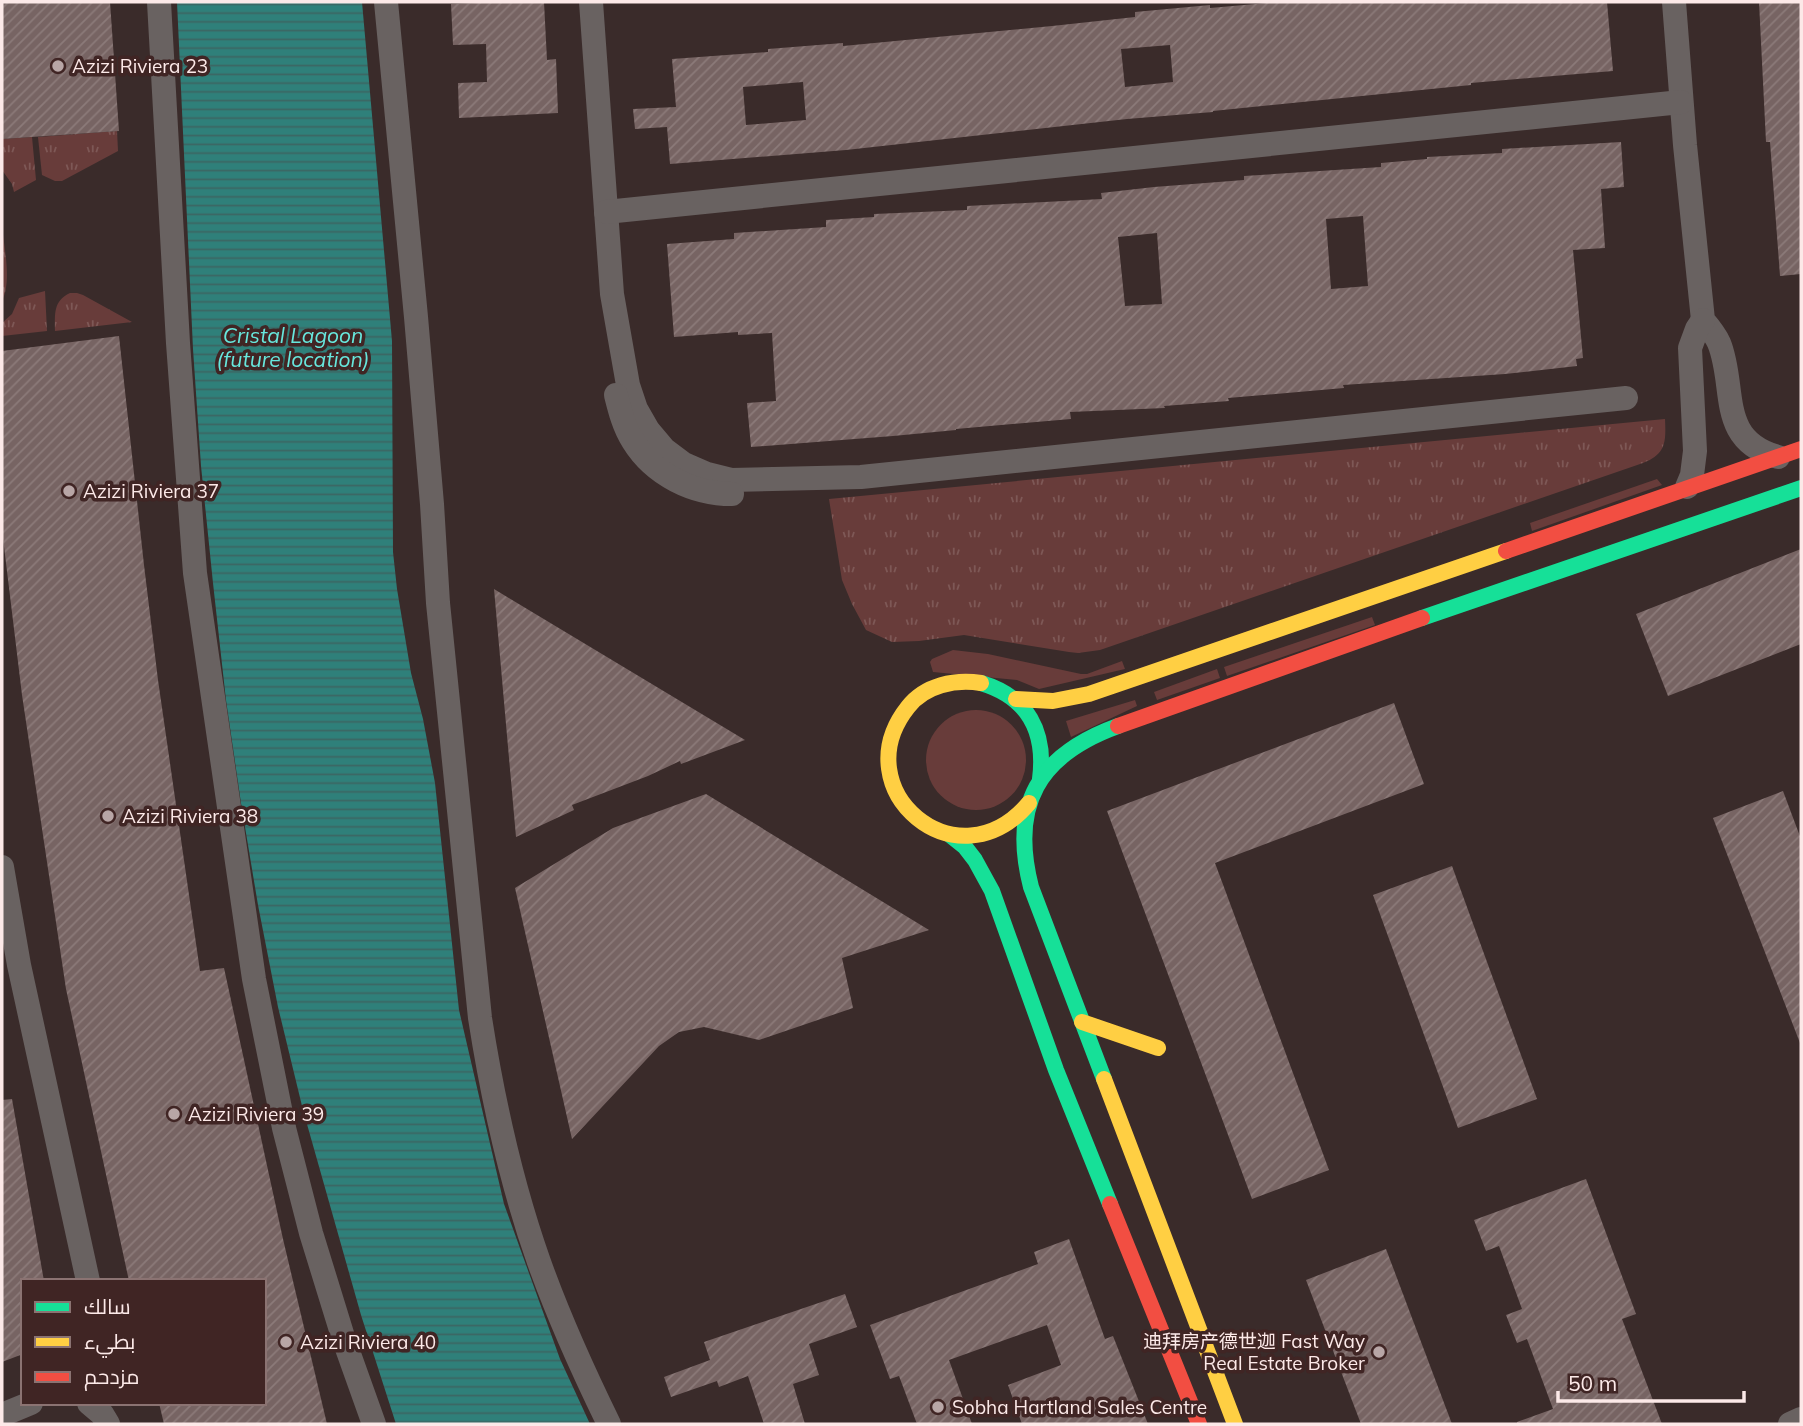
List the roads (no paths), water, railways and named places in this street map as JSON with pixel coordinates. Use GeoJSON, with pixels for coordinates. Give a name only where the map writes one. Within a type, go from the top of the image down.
{"type":"FeatureCollection","features":[{"type":"Feature","properties":{"kind":"street"},"geometry":{"type":"LineString","coordinates":[[159,2],[177,329],[195,573],[251,966],[284,1128],[310,1233],[374,1424]]}},
{"type":"Feature","properties":{"kind":"street"},"geometry":{"type":"LineString","coordinates":[[386,2],[416,317],[438,603],[480,1018],[493,1096],[522,1210],[558,1313],[608,1424]]}},
{"type":"Feature","properties":{"kind":"street"},"geometry":{"type":"LineString","coordinates":[[591,2],[612,294],[628,385],[636,409],[648,430],[664,449],[684,464],[707,474],[731,480],[861,477],[1626,398]]}},
{"type":"Feature","properties":{"kind":"street"},"geometry":{"type":"LineString","coordinates":[[1674,2],[1681,102],[1703,320],[1722,352],[1730,410],[1736,425],[1755,447],[1778,457]]}},
{"type":"Feature","properties":{"kind":"street"},"geometry":{"type":"LineString","coordinates":[[606,212],[1681,102]]}},
{"type":"Feature","properties":{"kind":"street"},"geometry":{"type":"LineString","coordinates":[[1687,487],[1695,463],[1696,438],[1690,348],[1703,320]]}},
{"type":"Feature","properties":{"kind":"street"},"geometry":{"type":"LineString","coordinates":[[1016,699],[1054,701],[1089,694],[1801,449]]}},
{"type":"Feature","properties":{"kind":"street"},"geometry":{"type":"LineString","coordinates":[[1040,779],[1072,750],[1111,729],[1485,596],[1801,488]]}},
{"type":"Feature","properties":{"kind":"street"},"geometry":{"type":"LineString","coordinates":[[1029,803],[1013,820],[994,831],[972,836],[950,835],[926,827],[906,810],[893,788],[887,762],[890,737],[902,713],[920,695],[943,684],[969,681],[994,686],[1016,699],[1030,716],[1039,736],[1043,758],[1040,779],[1029,803],[1024,837],[1027,871],[1235,1424]]}},
{"type":"Feature","properties":{"kind":"street"},"geometry":{"type":"LineString","coordinates":[[950,835],[965,847],[975,860],[992,891],[1056,1070],[1199,1424]]}},
{"type":"Feature","properties":{"kind":"street"},"geometry":{"type":"LineString","coordinates":[[2,867],[22,979],[88,1279]]}},
{"type":"Feature","properties":{"kind":"street"},"geometry":{"type":"LineString","coordinates":[[1082,1022],[1158,1048]]}},
{"type":"Feature","properties":{"kind":"street"},"geometry":{"type":"LineString","coordinates":[[2,1415],[26,1405]]}},
{"type":"Feature","properties":{"kind":"street"},"geometry":{"type":"LineString","coordinates":[[91,1405],[108,1424]]}},
{"type":"Feature","properties":{"kind":"street"},"geometry":{"type":"LineString","coordinates":[[1790,1424],[1801,1419]]}},
{"type":"Feature","properties":{"kind":"water","name":"Cristal Lagoon (future location)"},"geometry":{"type":"Polygon","coordinates":[[[177,2],[362,2],[392,341],[393,552],[411,673],[435,783],[459,1010],[504,1204],[560,1359],[590,1424],[396,1424],[361,1315],[303,1110],[278,1007],[258,905],[226,700],[201,466],[177,2]]]}},
{"type":"Feature","properties":{"kind":"place","name":"Azizi Riviera 23"},"geometry":{"type":"Point","coordinates":[58,66]}},
{"type":"Feature","properties":{"kind":"place","name":"Azizi Riviera 37"},"geometry":{"type":"Point","coordinates":[69,491]}},
{"type":"Feature","properties":{"kind":"place","name":"Azizi Riviera 38"},"geometry":{"type":"Point","coordinates":[108,816]}},
{"type":"Feature","properties":{"kind":"place","name":"Azizi Riviera 39"},"geometry":{"type":"Point","coordinates":[174,1114]}},
{"type":"Feature","properties":{"kind":"place","name":"Azizi Riviera 40"},"geometry":{"type":"Point","coordinates":[286,1342]}},
{"type":"Feature","properties":{"kind":"place","name":"迪拜房产德世迦 Fast Way Real Estate Broker"},"geometry":{"type":"Point","coordinates":[1379,1352]}},
{"type":"Feature","properties":{"kind":"place","name":"Sobha Hartland Sales Centre"},"geometry":{"type":"Point","coordinates":[938,1407]}}]}
